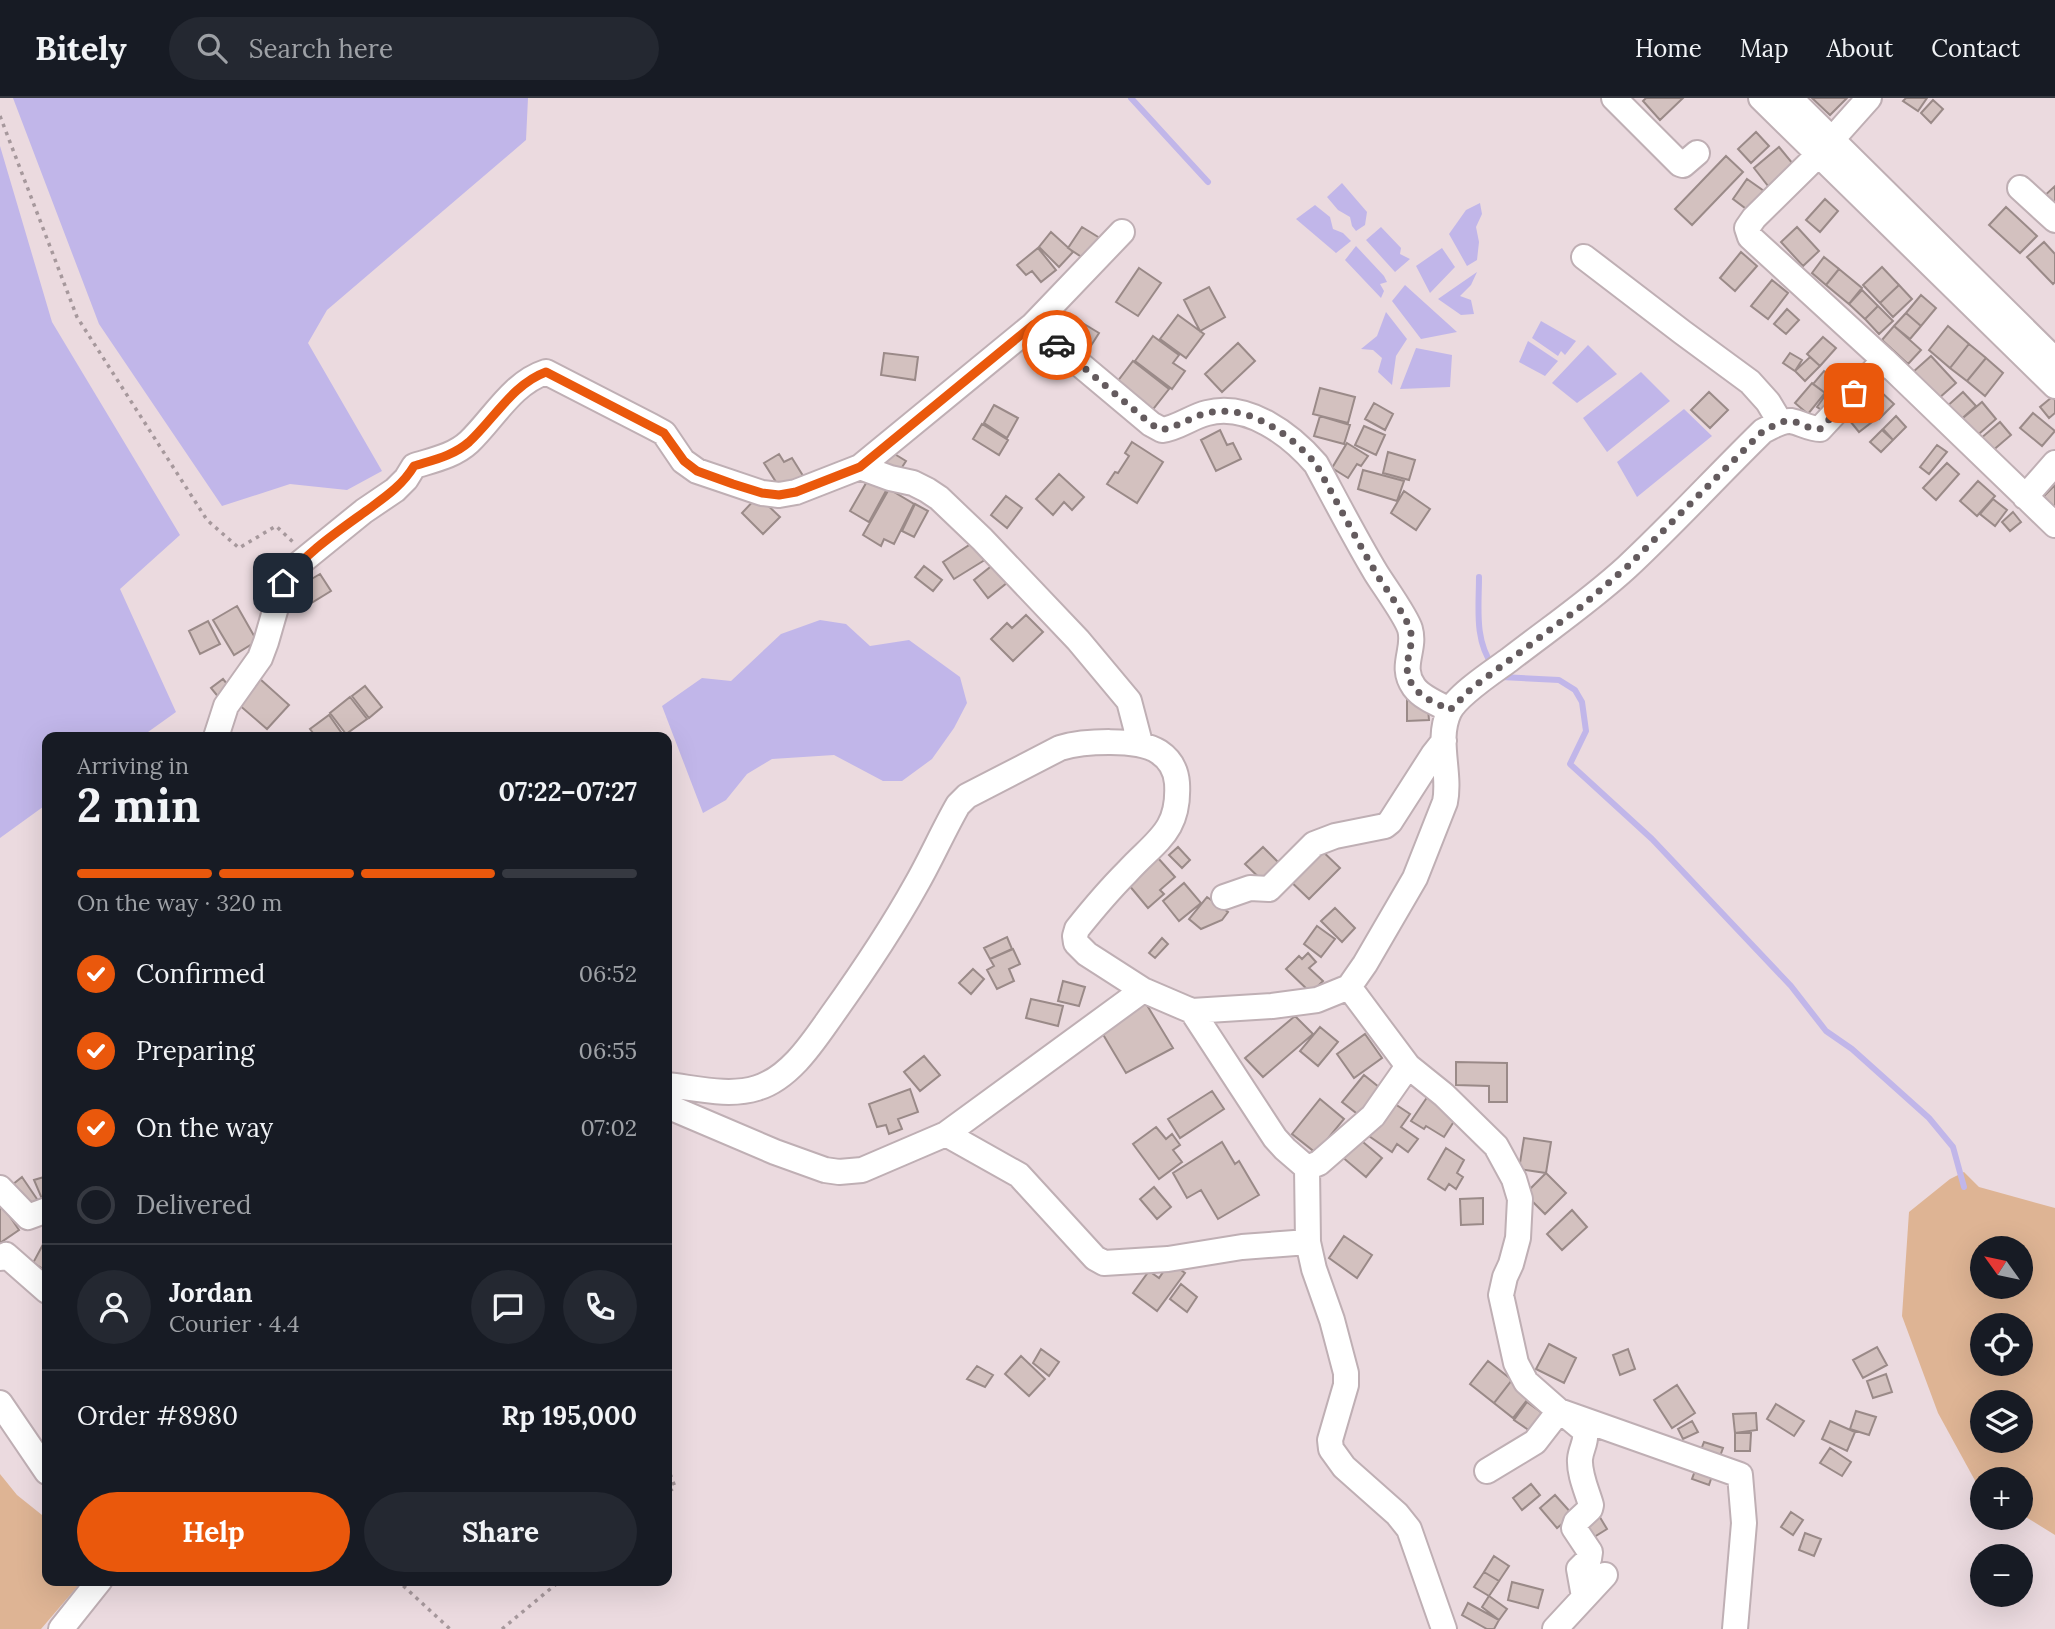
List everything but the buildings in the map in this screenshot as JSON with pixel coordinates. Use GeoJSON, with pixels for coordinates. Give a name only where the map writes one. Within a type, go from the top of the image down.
{"type":"FeatureCollection","features":[{"type":"Feature","properties":{"kind":"street"},"geometry":{"type":"LineString","coordinates":[[1614,98],[1680,164],[1684,165],[1697,153]]}},
{"type":"Feature","properties":{"kind":"street"},"geometry":{"type":"LineString","coordinates":[[1761,98],[1825,147],[2055,360]]}},
{"type":"Feature","properties":{"kind":"street"},"geometry":{"type":"LineString","coordinates":[[1790,98],[1825,147],[2055,386]]}},
{"type":"Feature","properties":{"kind":"street"},"geometry":{"type":"LineString","coordinates":[[1869,98],[1825,147],[1754,218],[1747,228],[1750,237],[1884,360],[2055,525]]}},
{"type":"Feature","properties":{"kind":"street"},"geometry":{"type":"LineString","coordinates":[[2020,188],[2055,220]]}},
{"type":"Feature","properties":{"kind":"street"},"geometry":{"type":"LineString","coordinates":[[218,732],[226,706],[260,658],[283,583],[295,567],[395,490],[414,466],[454,453],[469,442],[502,404],[534,376],[546,372],[664,433],[684,461],[697,471],[762,493],[779,495],[796,492],[860,467],[1033,325],[1122,232]]}},
{"type":"Feature","properties":{"kind":"street"},"geometry":{"type":"LineString","coordinates":[[1584,257],[1750,382],[1768,402],[1780,422]]}},
{"type":"Feature","properties":{"kind":"street"},"geometry":{"type":"LineString","coordinates":[[1033,325],[1161,430],[1216,411],[1240,413],[1265,422],[1310,457],[1410,629],[1411,645],[1406,662],[1407,674],[1414,687],[1421,694],[1450,710]]}},
{"type":"Feature","properties":{"kind":"street"},"geometry":{"type":"LineString","coordinates":[[672,1086],[736,1092],[764,1085],[789,1068],[815,1040],[861,975],[917,884],[958,805],[967,796],[1060,747],[1072,744],[1140,743],[1169,759],[1176,776],[1177,795],[1174,818],[1163,837],[1128,870],[1077,929],[1076,943],[1080,948],[1143,990],[1192,1011],[1317,1000],[1349,986],[1365,964],[1415,878],[1445,802],[1448,789],[1444,741],[1450,710],[1472,688],[1603,589],[1763,431],[1780,422],[1790,421],[1815,430],[1820,429],[1884,360]]}},
{"type":"Feature","properties":{"kind":"street"},"geometry":{"type":"LineString","coordinates":[[2025,497],[2055,463]]}},
{"type":"Feature","properties":{"kind":"street"},"geometry":{"type":"LineString","coordinates":[[860,467],[927,490],[982,539],[1078,640],[1129,701],[1140,743]]}},
{"type":"Feature","properties":{"kind":"street"},"geometry":{"type":"LineString","coordinates":[[1224,897],[1250,888],[1269,889],[1314,844],[1325,839],[1385,826],[1444,741]]}},
{"type":"Feature","properties":{"kind":"street"},"geometry":{"type":"LineString","coordinates":[[1349,986],[1408,1066],[1444,1095],[1496,1146],[1514,1179],[1520,1199],[1518,1238],[1501,1295],[1516,1363],[1521,1372],[1531,1387],[1585,1431],[1587,1439],[1580,1456],[1590,1509],[1576,1522],[1574,1528],[1590,1552],[1589,1559],[1579,1569],[1584,1597]]}},
{"type":"Feature","properties":{"kind":"street"},"geometry":{"type":"LineString","coordinates":[[672,1109],[825,1170],[862,1170],[946,1133],[1143,990]]}},
{"type":"Feature","properties":{"kind":"street"},"geometry":{"type":"LineString","coordinates":[[1192,1011],[1275,1139],[1307,1168],[1308,1242],[1346,1373],[1346,1385],[1330,1440],[1331,1449],[1350,1474],[1397,1514],[1409,1529],[1444,1629]]}},
{"type":"Feature","properties":{"kind":"street"},"geometry":{"type":"LineString","coordinates":[[1307,1168],[1319,1163],[1373,1116],[1408,1066]]}},
{"type":"Feature","properties":{"kind":"street"},"geometry":{"type":"LineString","coordinates":[[946,1133],[1019,1175],[1095,1258],[1104,1263],[1168,1259],[1242,1247],[1308,1242]]}},
{"type":"Feature","properties":{"kind":"street"},"geometry":{"type":"LineString","coordinates":[[0,1188],[28,1217],[42,1212]]}},
{"type":"Feature","properties":{"kind":"street"},"geometry":{"type":"LineString","coordinates":[[0,1258],[6,1255],[42,1287]]}},
{"type":"Feature","properties":{"kind":"street"},"geometry":{"type":"LineString","coordinates":[[0,1403],[42,1465]]}},
{"type":"Feature","properties":{"kind":"street"},"geometry":{"type":"LineString","coordinates":[[1487,1471],[1535,1442],[1559,1411]]}},
{"type":"Feature","properties":{"kind":"street"},"geometry":{"type":"LineString","coordinates":[[1559,1411],[1740,1475],[1744,1523],[1735,1629]]}},
{"type":"Feature","properties":{"kind":"street"},"geometry":{"type":"LineString","coordinates":[[1555,1629],[1605,1575]]}},
{"type":"Feature","properties":{"kind":"street"},"geometry":{"type":"LineString","coordinates":[[61,1629],[95,1586]]}},
{"type":"Feature","properties":{"kind":"path"},"geometry":{"type":"LineString","coordinates":[[0,116],[77,317],[207,520],[239,548],[276,526],[308,556]]}},
{"type":"Feature","properties":{"kind":"path"},"geometry":{"type":"LineString","coordinates":[[403,1586],[450,1629]]}},
{"type":"Feature","properties":{"kind":"path"},"geometry":{"type":"LineString","coordinates":[[502,1629],[554,1586]]}},
{"type":"Feature","properties":{"kind":"shaded area"},"geometry":{"type":"Polygon","coordinates":[[[13,98],[528,98],[526,140],[327,310],[308,343],[382,471],[347,490],[290,484],[222,506],[99,324],[13,98]]]}},
{"type":"Feature","properties":{"kind":"shaded area"},"geometry":{"type":"Polygon","coordinates":[[[0,146],[52,322],[180,535],[120,589],[176,712],[148,732],[42,732],[42,808],[0,838],[0,146]]]}},
{"type":"Feature","properties":{"kind":"shaded area"},"geometry":{"type":"Polygon","coordinates":[[[1342,183],[1367,212],[1365,225],[1356,231],[1350,217],[1338,210],[1327,197],[1342,183]]]}},
{"type":"Feature","properties":{"kind":"shaded area"},"geometry":{"type":"Polygon","coordinates":[[[1480,203],[1482,214],[1476,227],[1479,242],[1477,260],[1467,266],[1449,234],[1466,210],[1480,203]]]}},
{"type":"Feature","properties":{"kind":"shaded area"},"geometry":{"type":"Polygon","coordinates":[[[1315,205],[1330,217],[1333,229],[1343,233],[1351,241],[1336,253],[1296,219],[1315,205]]]}},
{"type":"Feature","properties":{"kind":"shaded area"},"geometry":{"type":"Polygon","coordinates":[[[1381,227],[1401,248],[1400,254],[1410,259],[1395,272],[1366,240],[1381,227]]]}},
{"type":"Feature","properties":{"kind":"shaded area"},"geometry":{"type":"Polygon","coordinates":[[[1356,246],[1387,282],[1380,284],[1384,291],[1381,298],[1345,260],[1356,246]]]}},
{"type":"Feature","properties":{"kind":"shaded area"},"geometry":{"type":"Polygon","coordinates":[[[1442,248],[1455,267],[1430,293],[1416,266],[1442,248]]]}},
{"type":"Feature","properties":{"kind":"shaded area"},"geometry":{"type":"Polygon","coordinates":[[[1477,272],[1471,285],[1460,296],[1471,300],[1474,314],[1461,315],[1438,299],[1477,272]]]}},
{"type":"Feature","properties":{"kind":"shaded area"},"geometry":{"type":"Polygon","coordinates":[[[1405,285],[1457,332],[1421,339],[1392,301],[1405,285]]]}},
{"type":"Feature","properties":{"kind":"shaded area"},"geometry":{"type":"Polygon","coordinates":[[[1386,312],[1407,339],[1396,356],[1392,385],[1378,372],[1382,358],[1373,350],[1361,349],[1377,336],[1386,312]]]}},
{"type":"Feature","properties":{"kind":"shaded area"},"geometry":{"type":"Polygon","coordinates":[[[1541,321],[1576,341],[1565,355],[1561,351],[1558,356],[1532,338],[1541,321]]]}},
{"type":"Feature","properties":{"kind":"shaded area"},"geometry":{"type":"Polygon","coordinates":[[[1528,341],[1558,361],[1545,376],[1519,362],[1528,341]]]}},
{"type":"Feature","properties":{"kind":"shaded area"},"geometry":{"type":"Polygon","coordinates":[[[1588,345],[1617,374],[1577,403],[1552,383],[1588,345]]]}},
{"type":"Feature","properties":{"kind":"shaded area"},"geometry":{"type":"Polygon","coordinates":[[[1416,348],[1452,355],[1450,387],[1400,389],[1416,348]]]}},
{"type":"Feature","properties":{"kind":"shaded area"},"geometry":{"type":"Polygon","coordinates":[[[1641,372],[1670,401],[1607,452],[1583,418],[1641,372]]]}},
{"type":"Feature","properties":{"kind":"shaded area"},"geometry":{"type":"Polygon","coordinates":[[[1684,409],[1712,436],[1637,497],[1617,462],[1684,409]]]}},
{"type":"Feature","properties":{"kind":"shaded area"},"geometry":{"type":"Polygon","coordinates":[[[820,620],[846,624],[870,646],[909,640],[960,677],[967,703],[954,728],[932,759],[902,781],[883,781],[834,755],[772,759],[747,774],[726,800],[703,813],[662,706],[702,678],[731,681],[781,634],[820,620]]]}},
{"type":"Feature","properties":{"kind":"shaded area"},"geometry":{"type":"Polygon","coordinates":[[[1964,1172],[1979,1187],[2055,1208],[2055,1535],[2033,1521],[2033,1467],[1970,1467],[1970,1471],[1938,1413],[1902,1316],[1909,1212],[1950,1179],[1964,1172]]]}},
{"type":"Feature","properties":{"kind":"shaded area"},"geometry":{"type":"Polygon","coordinates":[[[0,1474],[17,1495],[42,1515],[42,1586],[78,1586],[41,1629],[0,1629],[0,1474]]]}},
{"type":"Feature","properties":{"kind":"waterway"},"geometry":{"type":"LineString","coordinates":[[1131,98],[1208,182]]}},
{"type":"Feature","properties":{"kind":"waterway"},"geometry":{"type":"LineString","coordinates":[[1479,577],[1480,634],[1493,666]]}},
{"type":"Feature","properties":{"kind":"waterway"},"geometry":{"type":"LineString","coordinates":[[1501,677],[1559,680],[1575,690],[1582,702],[1586,731],[1570,764],[1652,839],[1791,986],[1826,1031],[1852,1049],[1929,1118],[1953,1147],[1964,1187]]}},
{"type":"Feature","properties":{"kind":"way so far"},"geometry":{"type":"LineString","coordinates":[[1057,345],[1161,430],[1216,411],[1240,413],[1265,422],[1310,457],[1410,629],[1411,645],[1406,662],[1407,674],[1414,687],[1421,694],[1450,710],[1472,688],[1582,606],[1628,566],[1763,431],[1780,422],[1790,421],[1815,430],[1820,429],[1854,393]]}},
{"type":"Feature","properties":{"kind":"route"},"geometry":{"type":"LineString","coordinates":[[283,583],[295,567],[395,490],[414,466],[454,453],[469,442],[502,404],[534,376],[546,372],[664,433],[684,461],[697,471],[762,493],[779,495],[796,492],[860,467],[1033,325],[1057,345]]}}]}
